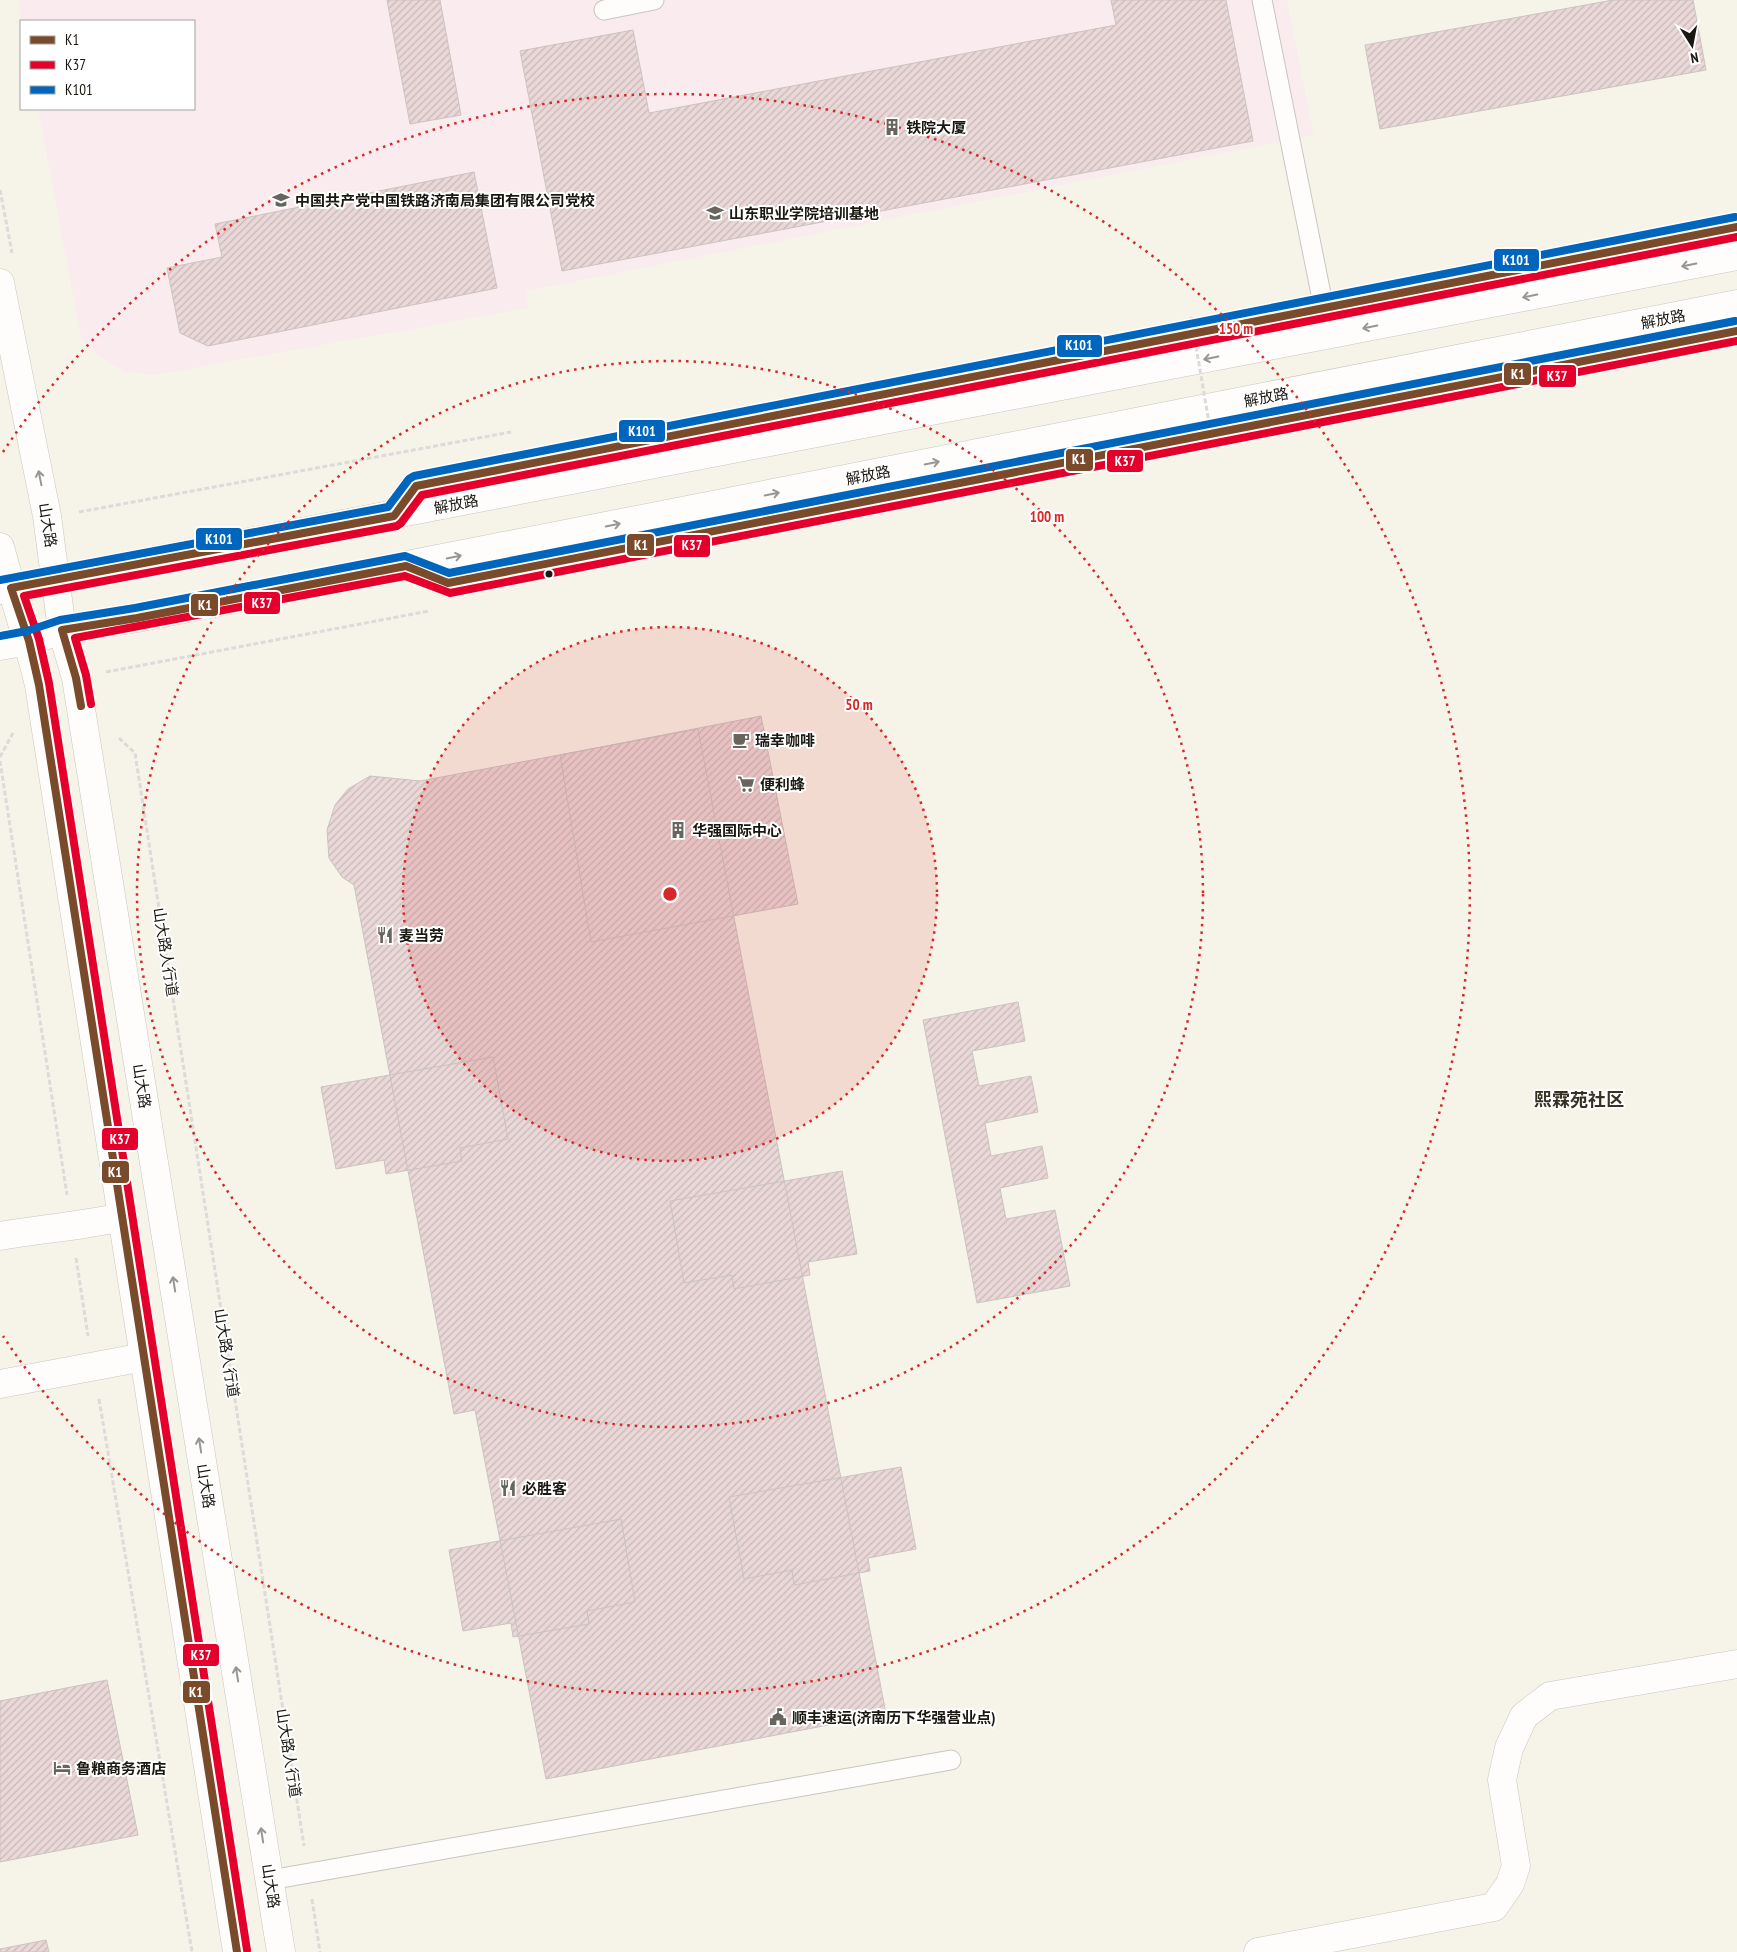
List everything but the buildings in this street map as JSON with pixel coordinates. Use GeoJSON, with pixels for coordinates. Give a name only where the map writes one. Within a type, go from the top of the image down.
{"type":"FeatureCollection","features":[{"type":"Feature","properties":{"kind":"main road"},"geometry":{"type":"LineString","coordinates":[[394,516],[416,486],[1737,227]]}},
{"type":"Feature","properties":{"kind":"main road","name":"解放路"},"geometry":{"type":"LineString","coordinates":[[5,589],[394,516],[1737,256]]}},
{"type":"Feature","properties":{"kind":"main road","name":"山大路"},"geometry":{"type":"LineString","coordinates":[[0,283],[47,516],[62,630],[76,678],[281,1952]]}},
{"type":"Feature","properties":{"kind":"main road","name":"解放路"},"geometry":{"type":"LineString","coordinates":[[0,646],[29,641],[62,630],[137,618],[406,566],[1737,304]]}},
{"type":"Feature","properties":{"kind":"main road"},"geometry":{"type":"LineString","coordinates":[[552,562],[1737,331]]}},
{"type":"Feature","properties":{"kind":"main road"},"geometry":{"type":"LineString","coordinates":[[0,547],[5,589],[29,641],[39,685],[237,1952]]}},
{"type":"Feature","properties":{"kind":"main road"},"geometry":{"type":"LineString","coordinates":[[406,566],[448,582]]}},
{"type":"Feature","properties":{"kind":"main road"},"geometry":{"type":"LineString","coordinates":[[0,1236],[71,1224],[88,1224],[122,1217]]}},
{"type":"Feature","properties":{"kind":"main road"},"geometry":{"type":"LineString","coordinates":[[0,1384],[144,1357]]}},
{"type":"Feature","properties":{"kind":"main road"},"geometry":{"type":"LineString","coordinates":[[1258,1952],[1494,1907],[1510,1884],[1516,1866],[1502,1780],[1509,1748],[1524,1716],[1550,1696],[1737,1664]]}},
{"type":"Feature","properties":{"kind":"lane"},"geometry":{"type":"LineString","coordinates":[[604,10],[654,0]]}},
{"type":"Feature","properties":{"kind":"lane"},"geometry":{"type":"LineString","coordinates":[[1262,0],[1324,308]]}},
{"type":"Feature","properties":{"kind":"lane"},"geometry":{"type":"LineString","coordinates":[[448,582],[552,562]]}},
{"type":"Feature","properties":{"kind":"lane"},"geometry":{"type":"LineString","coordinates":[[270,1880],[951,1760]]}},
{"type":"Feature","properties":{"kind":"path"},"geometry":{"type":"LineString","coordinates":[[1191,317],[1213,446]]}},
{"type":"Feature","properties":{"kind":"path","name":"山大路人行道"},"geometry":{"type":"LineString","coordinates":[[135,753],[320,1952]]}},
{"type":"Feature","properties":{"kind":"shaded area"},"geometry":{"type":"Polygon","coordinates":[[[18,0],[1287,0],[1314,135],[526,291],[528,308],[153,375],[127,372],[100,357],[81,337],[38,110],[195,110],[195,20],[22,20],[18,0]]]}},
{"type":"Feature","properties":{"kind":"transit line","name":"K101"},"geometry":{"type":"LineString","coordinates":[[0,580],[388,507],[409,479],[414,476],[1735,217]]}},
{"type":"Feature","properties":{"kind":"transit line","name":"K1"},"geometry":{"type":"LineString","coordinates":[[237,1952],[39,685],[29,641],[11,588],[394,516],[416,486],[1737,227]]}},
{"type":"Feature","properties":{"kind":"transit line","name":"K37"},"geometry":{"type":"LineString","coordinates":[[247,1950],[49,683],[39,639],[24,596],[397,526],[422,495],[1737,237]]}},
{"type":"Feature","properties":{"kind":"transit line","name":"K101"},"geometry":{"type":"LineString","coordinates":[[0,636],[27,631],[60,620],[135,608],[405,556],[449,573],[1735,321]]}},
{"type":"Feature","properties":{"kind":"transit line","name":"K1"},"geometry":{"type":"LineString","coordinates":[[81,706],[76,678],[62,630],[137,618],[406,566],[448,583],[1737,331]]}},
{"type":"Feature","properties":{"kind":"transit line","name":"K37"},"geometry":{"type":"LineString","coordinates":[[91,704],[86,675],[75,638],[405,576],[450,593],[1737,341]]}},
{"type":"Feature","properties":{"kind":"place","name":"铁院大厦"},"geometry":{"type":"Point","coordinates":[892,127]}},
{"type":"Feature","properties":{"kind":"place","name":"中国共产党中国铁路济南局集团有限公司党校"},"geometry":{"type":"Point","coordinates":[281,200]}},
{"type":"Feature","properties":{"kind":"place","name":"山东职业学院培训基地"},"geometry":{"type":"Point","coordinates":[715,213]}},
{"type":"Feature","properties":{"kind":"place","name":"瑞幸咖啡"},"geometry":{"type":"Point","coordinates":[741,740]}},
{"type":"Feature","properties":{"kind":"place","name":"便利蜂"},"geometry":{"type":"Point","coordinates":[746,784]}},
{"type":"Feature","properties":{"kind":"place","name":"华强国际中心"},"geometry":{"type":"Point","coordinates":[678,830]}},
{"type":"Feature","properties":{"kind":"place","name":"麦当劳"},"geometry":{"type":"Point","coordinates":[385,935]}},
{"type":"Feature","properties":{"kind":"place","name":"必胜客"},"geometry":{"type":"Point","coordinates":[508,1488]}},
{"type":"Feature","properties":{"kind":"place","name":"顺丰速运(济南历下华强营业点)"},"geometry":{"type":"Point","coordinates":[778,1717]}},
{"type":"Feature","properties":{"kind":"place","name":"鲁粮商务酒店"},"geometry":{"type":"Point","coordinates":[62,1768]}},
{"type":"Feature","properties":{"kind":"district","name":"熙霖苑社区"},"geometry":{"type":"Point","coordinates":[1579,1099]}}]}
